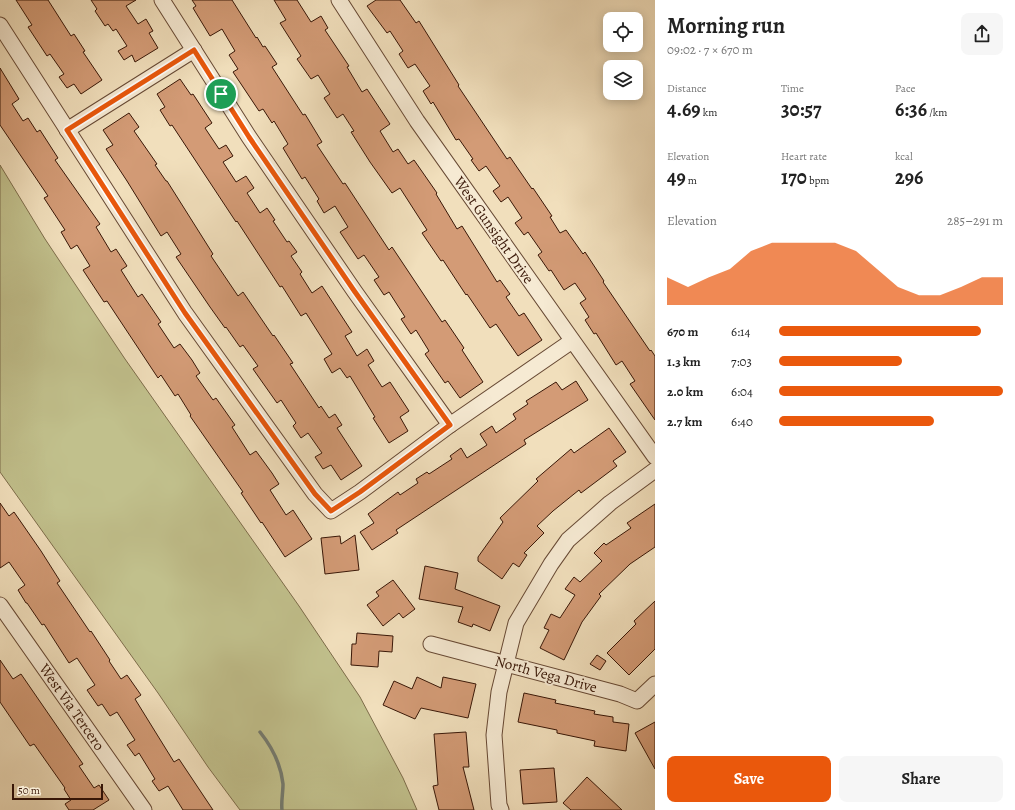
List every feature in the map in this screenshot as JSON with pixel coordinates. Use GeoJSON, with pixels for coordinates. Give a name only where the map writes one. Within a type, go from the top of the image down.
{"type":"FeatureCollection","features":[{"type":"Feature","properties":{"kind":"street"},"geometry":{"type":"LineString","coordinates":[[162,0],[249,137],[355,292],[450,425]]}},
{"type":"Feature","properties":{"kind":"street","name":"West Gunsight Drive"},"geometry":{"type":"LineString","coordinates":[[339,0],[417,121],[655,457]]}},
{"type":"Feature","properties":{"kind":"street"},"geometry":{"type":"LineString","coordinates":[[0,25],[185,313],[315,494],[331,511],[360,492],[450,425],[572,341]]}},
{"type":"Feature","properties":{"kind":"street"},"geometry":{"type":"LineString","coordinates":[[67,130],[194,50]]}},
{"type":"Feature","properties":{"kind":"street"},"geometry":{"type":"LineString","coordinates":[[501,810],[494,735],[499,692],[516,623],[551,564],[568,540],[610,503],[655,470]]}},
{"type":"Feature","properties":{"kind":"street","name":"West Via Tercero"},"geometry":{"type":"LineString","coordinates":[[0,605],[144,810]]}},
{"type":"Feature","properties":{"kind":"street","name":"North Vega Drive"},"geometry":{"type":"LineString","coordinates":[[431,644],[506,663],[637,700],[655,684]]}},
{"type":"Feature","properties":{"kind":"shaded area"},"geometry":{"type":"Polygon","coordinates":[[[0,165],[45,239],[125,359],[299,606],[360,697],[403,778],[417,810],[240,810],[0,472],[0,165]]]}},
{"type":"Feature","properties":{"kind":"building"},"geometry":{"type":"Polygon","coordinates":[[[16,0],[48,0],[71,36],[74,34],[85,51],[83,52],[102,80],[81,94],[74,84],[67,88],[59,77],[64,74],[50,54],[47,56],[28,27],[32,25],[16,0]]]}},
{"type":"Feature","properties":{"kind":"building"},"geometry":{"type":"Polygon","coordinates":[[[91,0],[136,0],[126,6],[138,24],[146,19],[153,31],[149,33],[158,48],[135,62],[132,55],[124,60],[118,51],[127,46],[116,29],[113,31],[108,24],[105,26],[95,11],[97,9],[91,0]]]}},
{"type":"Feature","properties":{"kind":"building"},"geometry":{"type":"Polygon","coordinates":[[[192,0],[232,0],[256,38],[257,37],[263,47],[265,46],[277,64],[272,67],[303,115],[305,114],[322,142],[317,145],[343,184],[345,183],[389,250],[392,247],[442,322],[445,320],[464,348],[462,350],[483,382],[460,398],[448,381],[445,383],[425,354],[429,351],[416,330],[411,334],[401,319],[405,317],[389,292],[384,295],[374,280],[379,277],[364,255],[358,259],[340,232],[348,227],[335,206],[324,213],[317,201],[319,199],[305,177],[302,179],[283,148],[288,144],[274,121],[272,123],[263,109],[259,111],[233,72],[238,69],[229,55],[235,51],[222,29],[210,36],[193,8],[196,6],[192,0]]]}},
{"type":"Feature","properties":{"kind":"building"},"geometry":{"type":"Polygon","coordinates":[[[274,0],[297,0],[311,22],[321,16],[328,28],[325,30],[349,66],[347,67],[362,92],[367,89],[390,124],[380,131],[393,152],[398,149],[408,164],[414,160],[437,193],[436,194],[457,229],[462,226],[497,282],[500,280],[510,294],[506,297],[519,316],[524,313],[542,340],[518,356],[496,324],[490,328],[443,260],[441,261],[422,233],[427,230],[400,188],[392,193],[351,132],[354,131],[343,114],[337,118],[324,98],[330,94],[318,75],[311,79],[297,59],[301,56],[280,23],[286,20],[274,0]]]}},
{"type":"Feature","properties":{"kind":"building"},"geometry":{"type":"Polygon","coordinates":[[[376,0],[400,0],[416,23],[419,21],[459,85],[458,86],[507,159],[510,157],[532,189],[533,188],[552,216],[550,217],[560,233],[566,230],[583,254],[585,252],[604,281],[603,282],[650,351],[651,350],[655,356],[655,420],[630,384],[635,381],[622,361],[616,365],[596,333],[594,334],[585,320],[589,317],[580,303],[586,299],[575,283],[564,290],[551,270],[549,271],[538,255],[542,252],[528,232],[524,235],[515,223],[522,218],[508,197],[501,202],[493,191],[500,186],[486,166],[479,171],[471,160],[473,159],[459,139],[456,140],[433,102],[431,104],[423,91],[430,86],[415,64],[408,68],[399,54],[403,51],[390,31],[387,33],[367,6],[376,0]]]}},
{"type":"Feature","properties":{"kind":"building"},"geometry":{"type":"Polygon","coordinates":[[[0,68],[19,99],[12,104],[23,121],[28,118],[37,132],[40,130],[58,158],[55,160],[100,224],[96,227],[111,252],[116,249],[127,266],[121,270],[138,297],[142,294],[161,322],[158,324],[174,348],[180,344],[192,360],[200,373],[196,376],[213,400],[216,398],[235,425],[232,427],[250,455],[256,451],[272,473],[279,484],[270,490],[286,515],[293,510],[312,539],[285,557],[241,493],[243,492],[190,416],[191,415],[178,394],[175,396],[161,375],[158,378],[107,301],[104,302],[83,270],[90,266],[77,245],[71,249],[61,232],[65,230],[44,198],[48,196],[0,125],[0,68]]]}},
{"type":"Feature","properties":{"kind":"building"},"geometry":{"type":"Polygon","coordinates":[[[180,79],[191,95],[193,94],[212,123],[205,128],[219,149],[226,145],[233,156],[223,162],[236,182],[246,176],[254,188],[247,193],[260,213],[267,208],[275,220],[273,221],[287,242],[289,241],[297,252],[291,256],[302,272],[300,274],[312,293],[322,286],[352,332],[345,336],[357,356],[367,349],[374,361],[368,365],[382,387],[390,382],[409,411],[400,417],[408,431],[389,443],[373,418],[375,417],[350,376],[347,378],[340,368],[332,373],[324,359],[332,354],[306,313],[301,316],[282,286],[280,287],[172,125],[170,126],[160,110],[165,107],[157,94],[180,79]]]}},
{"type":"Feature","properties":{"kind":"building"},"geometry":{"type":"Polygon","coordinates":[[[129,113],[139,127],[134,131],[157,164],[155,165],[167,181],[213,254],[211,256],[238,296],[243,292],[293,363],[290,364],[319,408],[321,406],[329,418],[335,414],[342,425],[337,428],[362,466],[341,480],[331,465],[323,469],[315,457],[322,453],[308,433],[301,438],[293,426],[296,423],[281,400],[277,403],[253,369],[258,366],[243,345],[240,347],[210,307],[176,257],[181,254],[167,232],[161,236],[106,149],[113,145],[103,130],[129,113]]]}},
{"type":"Feature","properties":{"kind":"building"},"geometry":{"type":"Polygon","coordinates":[[[576,381],[588,400],[524,440],[526,444],[396,530],[398,533],[372,550],[360,532],[374,523],[368,514],[398,492],[400,495],[418,483],[416,479],[427,472],[429,474],[452,459],[450,456],[461,448],[467,458],[487,445],[480,434],[492,426],[496,433],[516,419],[513,414],[528,404],[526,401],[556,382],[562,390],[576,381]]]}},
{"type":"Feature","properties":{"kind":"building"},"geometry":{"type":"Polygon","coordinates":[[[609,428],[626,452],[613,461],[617,466],[581,493],[579,490],[537,526],[544,533],[524,553],[527,555],[519,567],[513,563],[502,579],[478,561],[478,557],[503,522],[500,518],[538,481],[536,479],[571,449],[574,453],[609,428]]]}},
{"type":"Feature","properties":{"kind":"building"},"geometry":{"type":"Polygon","coordinates":[[[0,503],[9,516],[14,512],[41,551],[60,581],[57,583],[90,632],[91,631],[121,679],[127,675],[141,695],[135,699],[174,762],[179,759],[213,810],[183,810],[168,786],[159,791],[152,781],[155,779],[139,753],[135,756],[127,745],[135,740],[117,712],[110,716],[102,704],[98,706],[87,690],[95,685],[77,658],[69,663],[44,624],[42,625],[26,603],[18,590],[25,585],[9,562],[0,568],[0,503]]]}},
{"type":"Feature","properties":{"kind":"building"},"geometry":{"type":"Polygon","coordinates":[[[655,504],[655,547],[630,564],[599,594],[601,596],[582,622],[564,660],[540,648],[549,630],[544,628],[551,614],[560,618],[575,595],[565,589],[574,577],[580,582],[602,561],[594,553],[604,543],[606,545],[631,528],[627,523],[655,504]]]}},
{"type":"Feature","properties":{"kind":"building"},"geometry":{"type":"Polygon","coordinates":[[[355,535],[359,570],[325,574],[321,538],[340,536],[341,544],[355,535]]]}},
{"type":"Feature","properties":{"kind":"building"},"geometry":{"type":"Polygon","coordinates":[[[425,566],[458,573],[455,589],[500,606],[490,631],[473,624],[472,627],[458,622],[463,607],[419,599],[425,566]]]}},
{"type":"Feature","properties":{"kind":"building"},"geometry":{"type":"Polygon","coordinates":[[[393,580],[415,609],[403,618],[399,613],[383,626],[367,605],[379,596],[376,592],[393,580]]]}},
{"type":"Feature","properties":{"kind":"building"},"geometry":{"type":"Polygon","coordinates":[[[655,601],[655,649],[629,675],[607,653],[636,624],[634,621],[655,601]]]}},
{"type":"Feature","properties":{"kind":"building"},"geometry":{"type":"Polygon","coordinates":[[[357,633],[393,636],[392,652],[379,651],[378,667],[351,665],[352,644],[356,644],[357,633]]]}},
{"type":"Feature","properties":{"kind":"building"},"geometry":{"type":"Polygon","coordinates":[[[597,655],[606,661],[600,670],[590,664],[597,655]]]}},
{"type":"Feature","properties":{"kind":"building"},"geometry":{"type":"Polygon","coordinates":[[[0,660],[13,679],[21,674],[83,764],[79,766],[94,788],[99,785],[109,800],[93,810],[69,810],[65,804],[71,800],[64,789],[65,788],[34,744],[30,746],[0,702],[0,660]]]}},
{"type":"Feature","properties":{"kind":"building"},"geometry":{"type":"Polygon","coordinates":[[[417,677],[441,688],[443,677],[476,684],[468,718],[421,708],[415,719],[383,705],[394,681],[412,689],[417,677]]]}},
{"type":"Feature","properties":{"kind":"building"},"geometry":{"type":"Polygon","coordinates":[[[524,693],[556,700],[555,703],[595,711],[594,714],[613,717],[613,722],[629,724],[626,751],[594,746],[595,741],[557,733],[557,730],[518,722],[524,693]]]}},
{"type":"Feature","properties":{"kind":"building"},"geometry":{"type":"Polygon","coordinates":[[[655,722],[655,769],[635,733],[655,722]]]}},
{"type":"Feature","properties":{"kind":"building"},"geometry":{"type":"Polygon","coordinates":[[[466,732],[469,767],[463,767],[474,810],[439,810],[433,786],[438,785],[434,734],[466,732]]]}},
{"type":"Feature","properties":{"kind":"building"},"geometry":{"type":"Polygon","coordinates":[[[554,768],[557,802],[523,804],[520,770],[554,768]]]}},
{"type":"Feature","properties":{"kind":"building"},"geometry":{"type":"Polygon","coordinates":[[[587,777],[622,810],[571,810],[563,803],[587,777]]]}},
{"type":"Feature","properties":{"kind":"waterway"},"geometry":{"type":"LineString","coordinates":[[260,732],[272,750],[282,777],[282,810]]}},
{"type":"Feature","properties":{"kind":"route"},"geometry":{"type":"LineString","coordinates":[[194,50],[221,94],[355,292],[450,425],[360,492],[331,511],[315,494],[185,313],[67,130],[194,50]]}}]}
